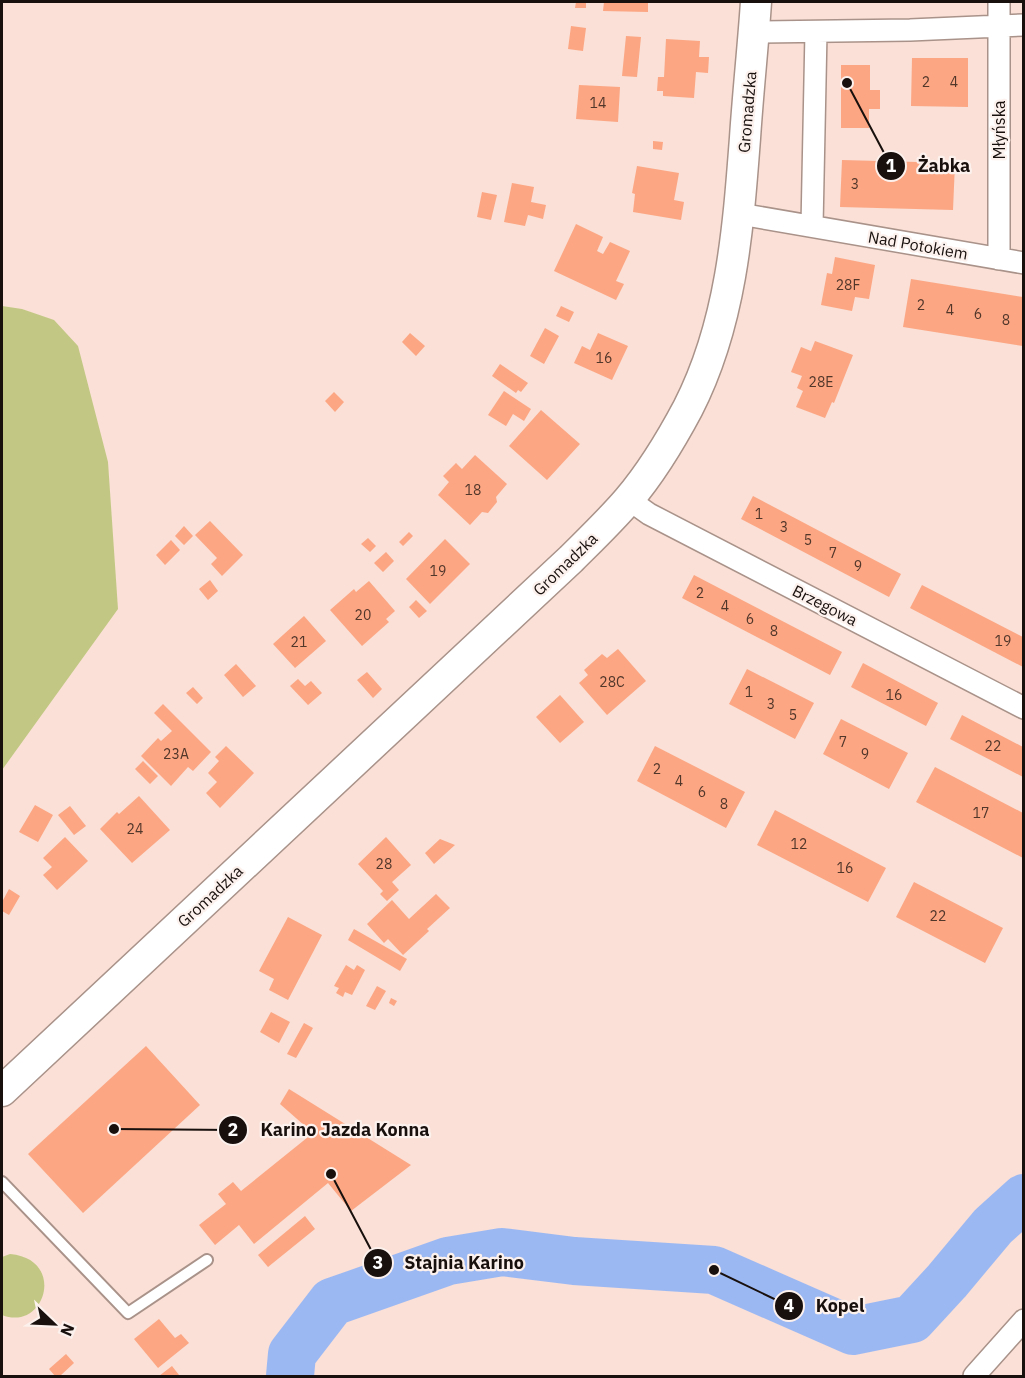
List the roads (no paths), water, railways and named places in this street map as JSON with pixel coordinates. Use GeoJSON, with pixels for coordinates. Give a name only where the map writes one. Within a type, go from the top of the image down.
{"type":"FeatureCollection","features":[{"type":"Feature","properties":{"kind":"street","name":"Gromadzka"},"geometry":{"type":"LineString","coordinates":[[2,1091],[571,559],[628,499],[678,426],[702,376],[729,289],[740,214],[756,2]]}},
{"type":"Feature","properties":{"kind":"street","name":"Młyńska"},"geometry":{"type":"LineString","coordinates":[[999,2],[999,259]]}},
{"type":"Feature","properties":{"kind":"street"},"geometry":{"type":"LineString","coordinates":[[754,32],[1023,25]]}},
{"type":"Feature","properties":{"kind":"street"},"geometry":{"type":"LineString","coordinates":[[812,226],[816,32]]}},
{"type":"Feature","properties":{"kind":"street","name":"Nad Potokiem"},"geometry":{"type":"LineString","coordinates":[[740,214],[1023,263]]}},
{"type":"Feature","properties":{"kind":"street","name":"Brzegowa"},"geometry":{"type":"LineString","coordinates":[[628,499],[649,514],[1023,708]]}},
{"type":"Feature","properties":{"kind":"street"},"geometry":{"type":"LineString","coordinates":[[974,1377],[1023,1320]]}},
{"type":"Feature","properties":{"kind":"lane"},"geometry":{"type":"LineString","coordinates":[[2,1182],[128,1313],[207,1260]]}},
{"type":"Feature","properties":{"kind":"waterway"},"geometry":{"type":"LineString","coordinates":[[290,1376],[292,1354],[332,1302],[448,1261],[502,1252],[574,1261],[714,1270],[853,1331],[912,1319],[993,1226],[1024,1198]]}},
{"type":"Feature","properties":{"kind":"place","name":"Żabka"},"geometry":{"type":"Point","coordinates":[847,83]}},
{"type":"Feature","properties":{"kind":"place","name":"Karino Jazda Konna"},"geometry":{"type":"Point","coordinates":[114,1129]}},
{"type":"Feature","properties":{"kind":"place","name":"Stajnia Karino"},"geometry":{"type":"Point","coordinates":[331,1174]}},
{"type":"Feature","properties":{"kind":"place","name":"Kopel"},"geometry":{"type":"Point","coordinates":[714,1270]}}]}
